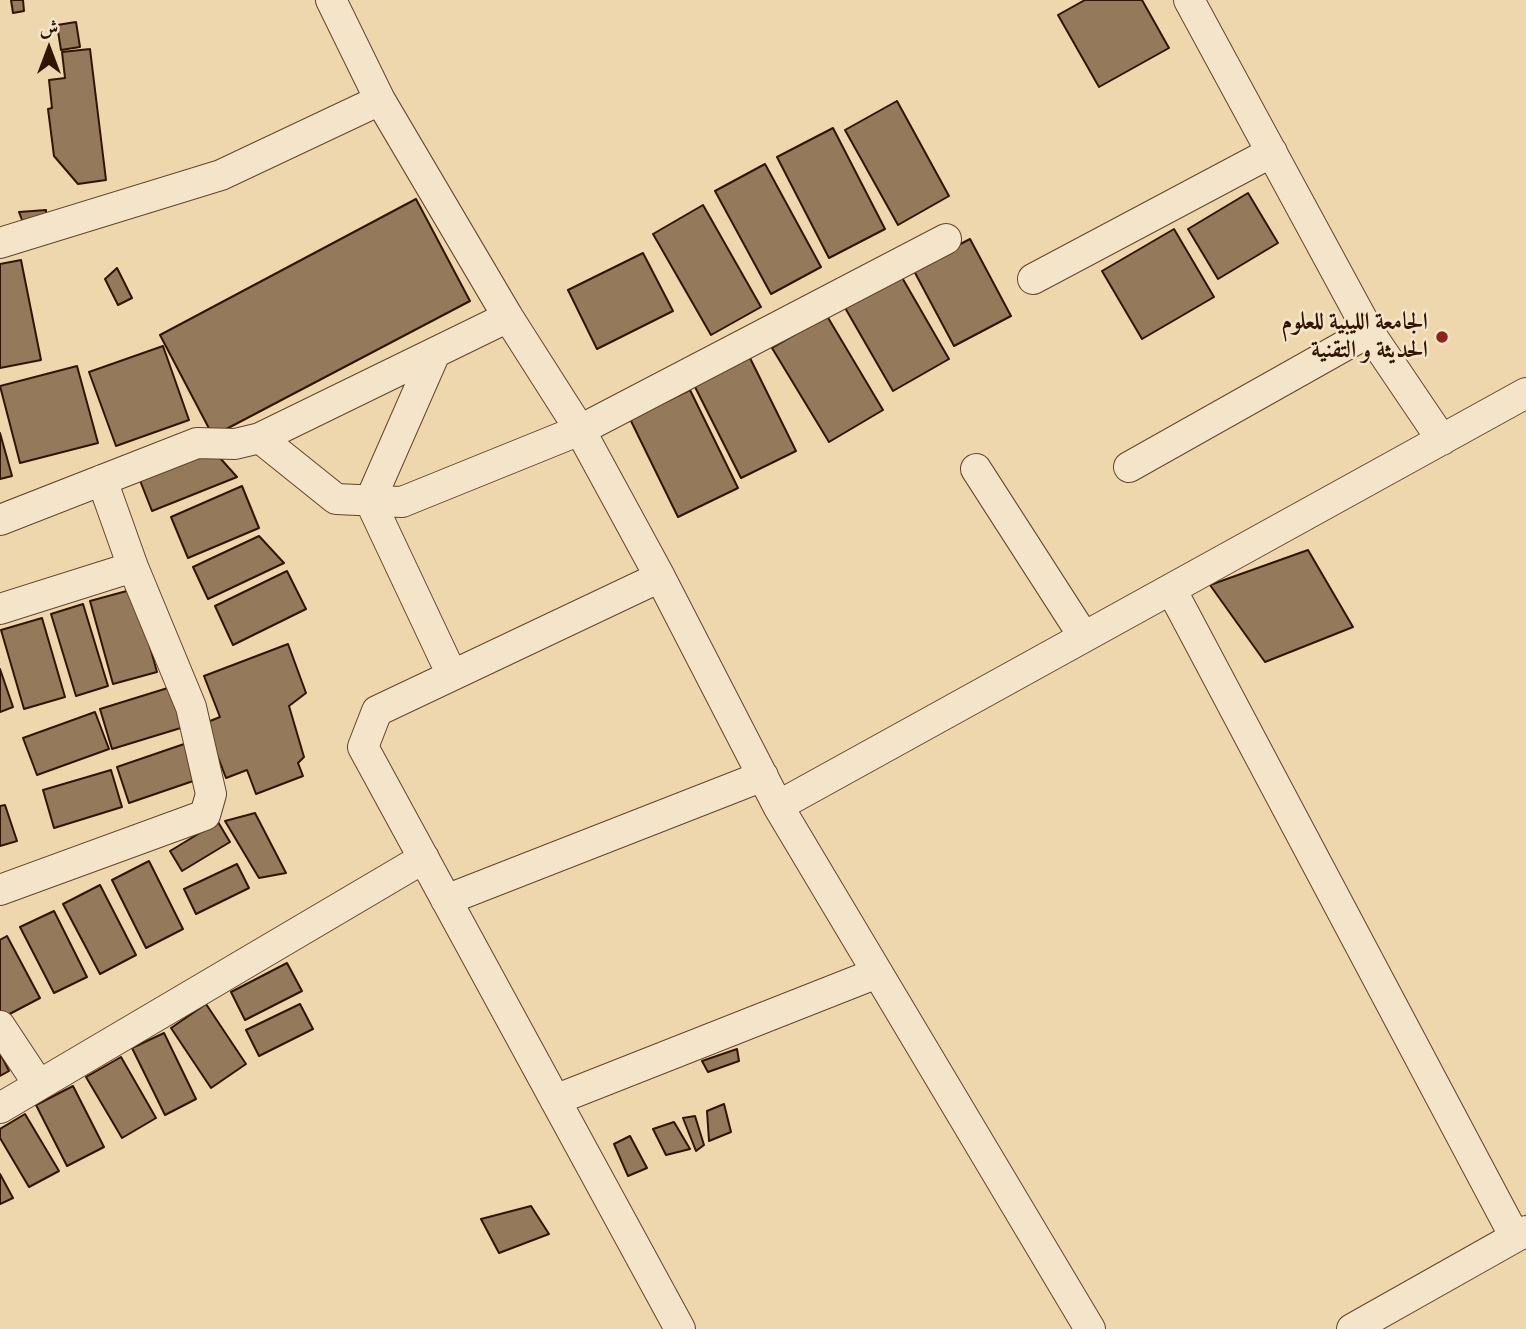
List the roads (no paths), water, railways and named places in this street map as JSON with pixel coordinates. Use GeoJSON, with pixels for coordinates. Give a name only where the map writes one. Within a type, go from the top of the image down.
{"type":"FeatureCollection","features":[{"type":"Feature","properties":{"kind":"street"},"geometry":{"type":"LineString","coordinates":[[331,0],[380,100],[508,317],[580,430],[660,577],[778,806],[1090,1329]]}},
{"type":"Feature","properties":{"kind":"street"},"geometry":{"type":"LineString","coordinates":[[1189,0],[1369,332],[1442,440]]}},
{"type":"Feature","properties":{"kind":"street"},"geometry":{"type":"LineString","coordinates":[[0,243],[221,175],[380,100]]}},
{"type":"Feature","properties":{"kind":"street"},"geometry":{"type":"LineString","coordinates":[[1033,279],[1272,152]]}},
{"type":"Feature","properties":{"kind":"street"},"geometry":{"type":"LineString","coordinates":[[260,438],[335,499],[402,502],[580,430],[946,239]]}},
{"type":"Feature","properties":{"kind":"street"},"geometry":{"type":"LineString","coordinates":[[0,520],[197,443],[235,444],[260,438],[508,317]]}},
{"type":"Feature","properties":{"kind":"street"},"geometry":{"type":"LineString","coordinates":[[1129,467],[1369,332]]}},
{"type":"Feature","properties":{"kind":"street"},"geometry":{"type":"LineString","coordinates":[[435,353],[370,500],[452,676]]}},
{"type":"Feature","properties":{"kind":"street"},"geometry":{"type":"LineString","coordinates":[[778,806],[1526,393]]}},
{"type":"Feature","properties":{"kind":"street"},"geometry":{"type":"LineString","coordinates":[[976,469],[1084,638]]}},
{"type":"Feature","properties":{"kind":"street"},"geometry":{"type":"LineString","coordinates":[[0,890],[205,815],[211,794],[191,707],[133,567],[102,480]]}},
{"type":"Feature","properties":{"kind":"street"},"geometry":{"type":"LineString","coordinates":[[0,609],[133,567]]}},
{"type":"Feature","properties":{"kind":"street"},"geometry":{"type":"LineString","coordinates":[[660,577],[377,711],[363,747],[680,1329]]}},
{"type":"Feature","properties":{"kind":"street"},"geometry":{"type":"LineString","coordinates":[[1171,589],[1520,1234],[1352,1329]]}},
{"type":"Feature","properties":{"kind":"street"},"geometry":{"type":"LineString","coordinates":[[446,900],[763,776]]}},
{"type":"Feature","properties":{"kind":"street"},"geometry":{"type":"LineString","coordinates":[[0,1108],[424,858]]}},
{"type":"Feature","properties":{"kind":"street"},"geometry":{"type":"LineString","coordinates":[[555,1100],[877,973]]}},
{"type":"Feature","properties":{"kind":"street"},"geometry":{"type":"LineString","coordinates":[[0,1026],[39,1085]]}},
{"type":"Feature","properties":{"kind":"place","name":"الجامعة الليبية للعلوم الحديثة و التقنية"},"geometry":{"type":"Point","coordinates":[1442,337]}}]}
